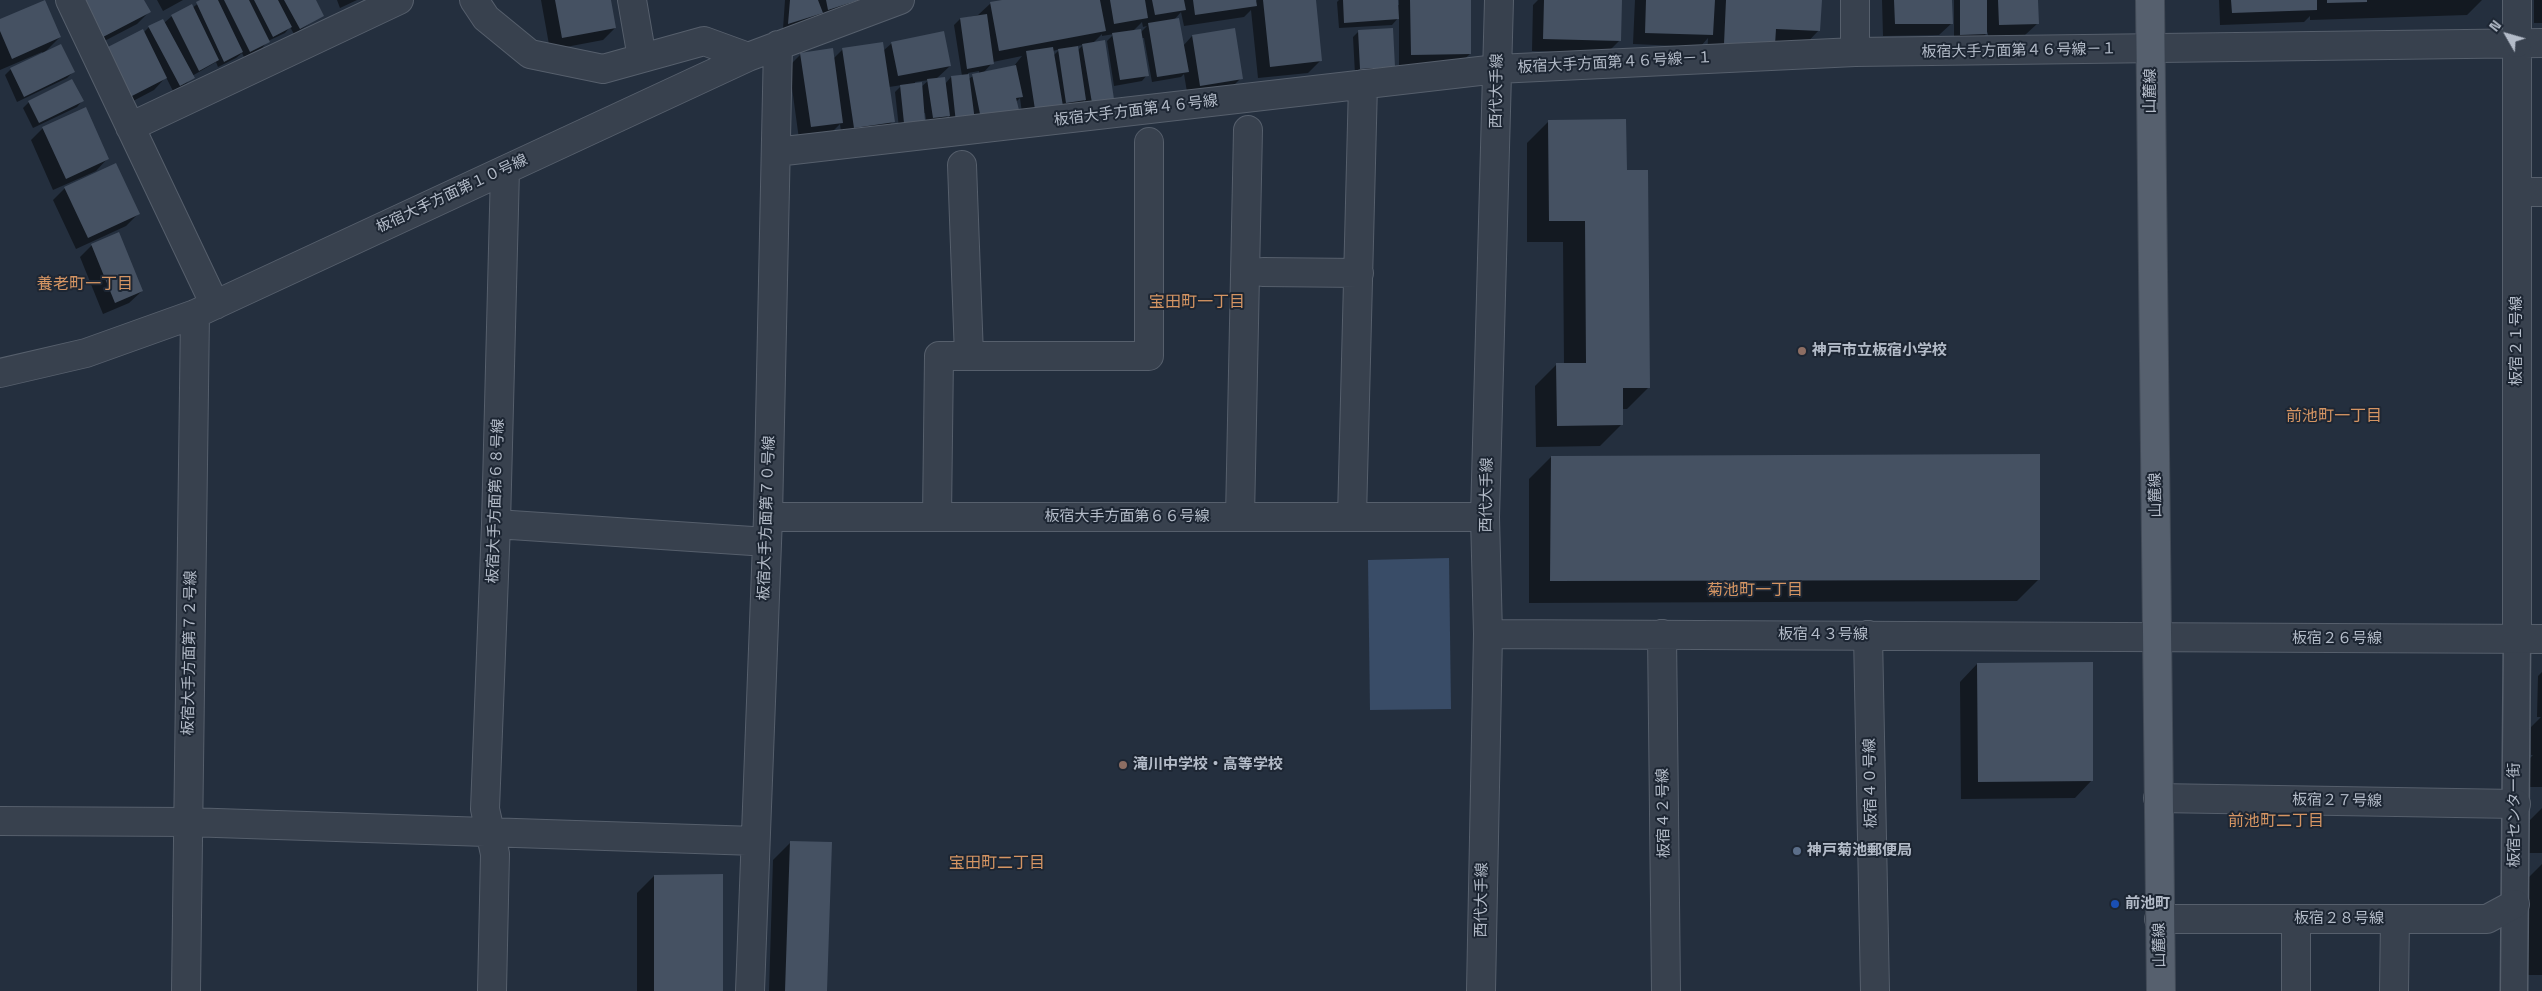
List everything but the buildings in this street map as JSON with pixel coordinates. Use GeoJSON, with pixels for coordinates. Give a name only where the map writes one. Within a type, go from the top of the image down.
{"type":"FeatureCollection","features":[{"type":"Feature","properties":{"kind":"main road","name":"山麓線"},"geometry":{"type":"LineString","coordinates":[[2150,0],[2161,991]]}},
{"type":"Feature","properties":{"kind":"street"},"geometry":{"type":"LineString","coordinates":[[70,0],[130,127],[205,310]]}},
{"type":"Feature","properties":{"kind":"street"},"geometry":{"type":"LineString","coordinates":[[130,127],[399,0]]}},
{"type":"Feature","properties":{"kind":"street"},"geometry":{"type":"LineString","coordinates":[[474,0],[486,18],[530,54],[603,69],[704,41],[748,57]]}},
{"type":"Feature","properties":{"kind":"street"},"geometry":{"type":"LineString","coordinates":[[632,0],[642,58]]}},
{"type":"Feature","properties":{"kind":"street","name":"板宿大手方面第１０号線"},"geometry":{"type":"LineString","coordinates":[[0,373],[86,353],[205,310],[748,57],[900,0]]}},
{"type":"Feature","properties":{"kind":"street","name":"西代大手線"},"geometry":{"type":"LineString","coordinates":[[1481,991],[1488,634],[1486,517],[1499,0]]}},
{"type":"Feature","properties":{"kind":"street"},"geometry":{"type":"LineString","coordinates":[[1855,0],[1855,52]]}},
{"type":"Feature","properties":{"kind":"street","name":"板宿２１号線"},"geometry":{"type":"LineString","coordinates":[[2517,0],[2530,43],[2529,639]]}},
{"type":"Feature","properties":{"kind":"street","name":"板宿大手方面第４６号線－１"},"geometry":{"type":"LineString","coordinates":[[1497,69],[1855,52],[2530,43]]}},
{"type":"Feature","properties":{"kind":"street","name":"板宿大手方面第７０号線"},"geometry":{"type":"LineString","coordinates":[[750,991],[768,529],[778,45]]}},
{"type":"Feature","properties":{"kind":"street","name":"板宿大手方面第４６号線"},"geometry":{"type":"LineString","coordinates":[[776,152],[1497,69]]}},
{"type":"Feature","properties":{"kind":"street"},"geometry":{"type":"LineString","coordinates":[[1352,517],[1363,84]]}},
{"type":"Feature","properties":{"kind":"street"},"geometry":{"type":"LineString","coordinates":[[1240,517],[1248,130]]}},
{"type":"Feature","properties":{"kind":"street"},"geometry":{"type":"LineString","coordinates":[[936,517],[939,356],[1149,356],[1149,142]]}},
{"type":"Feature","properties":{"kind":"street"},"geometry":{"type":"LineString","coordinates":[[962,165],[969,356]]}},
{"type":"Feature","properties":{"kind":"street","name":"板宿大手方面第６８号線"},"geometry":{"type":"LineString","coordinates":[[492,991],[496,854],[489,832],[485,809],[496,524],[505,170]]}},
{"type":"Feature","properties":{"kind":"street"},"geometry":{"type":"LineString","coordinates":[[1263,272],[1359,273]]}},
{"type":"Feature","properties":{"kind":"street","name":"板宿大手方面第７２号線"},"geometry":{"type":"LineString","coordinates":[[186,991],[187,822],[205,310]]}},
{"type":"Feature","properties":{"kind":"street","name":"板宿大手方面第６６号線"},"geometry":{"type":"LineString","coordinates":[[496,524],[768,529],[936,517],[1486,517]]}},
{"type":"Feature","properties":{"kind":"street","name":"板宿４３号線"},"geometry":{"type":"LineString","coordinates":[[1488,634],[1868,635],[2158,639]]}},
{"type":"Feature","properties":{"kind":"street","name":"板宿４２号線"},"geometry":{"type":"LineString","coordinates":[[1662,634],[1666,991]]}},
{"type":"Feature","properties":{"kind":"street","name":"板宿４０号線"},"geometry":{"type":"LineString","coordinates":[[1868,635],[1876,991]]}},
{"type":"Feature","properties":{"kind":"street","name":"板宿２６号線"},"geometry":{"type":"LineString","coordinates":[[2158,639],[2529,639]]}},
{"type":"Feature","properties":{"kind":"street","name":"板宿センター街"},"geometry":{"type":"LineString","coordinates":[[2514,991],[2516,804],[2529,639]]}},
{"type":"Feature","properties":{"kind":"street","name":"板宿２７号線"},"geometry":{"type":"LineString","coordinates":[[2158,798],[2516,804]]}},
{"type":"Feature","properties":{"kind":"street"},"geometry":{"type":"LineString","coordinates":[[0,821],[187,822],[755,842]]}},
{"type":"Feature","properties":{"kind":"street","name":"板宿２８号線"},"geometry":{"type":"LineString","coordinates":[[2159,919],[2487,919],[2515,904]]}},
{"type":"Feature","properties":{"kind":"street"},"geometry":{"type":"LineString","coordinates":[[2296,919],[2296,991]]}},
{"type":"Feature","properties":{"kind":"street"},"geometry":{"type":"LineString","coordinates":[[2394,991],[2395,919]]}},
{"type":"Feature","properties":{"kind":"water"},"geometry":{"type":"Polygon","coordinates":[[[1449,558],[1451,709],[1370,710],[1368,560],[1449,558]]]}},
{"type":"Feature","properties":{"kind":"place","name":"神戸市立板宿小学校"},"geometry":{"type":"Point","coordinates":[1802,351]}},
{"type":"Feature","properties":{"kind":"place","name":"滝川中学校・高等学校"},"geometry":{"type":"Point","coordinates":[1123,765]}},
{"type":"Feature","properties":{"kind":"place","name":"神戸菊池郵便局"},"geometry":{"type":"Point","coordinates":[1797,851]}},
{"type":"Feature","properties":{"kind":"place","name":"前池町"},"geometry":{"type":"Point","coordinates":[2115,904]}},
{"type":"Feature","properties":{"kind":"district","name":"養老町一丁目"},"geometry":{"type":"Point","coordinates":[85,285]}},
{"type":"Feature","properties":{"kind":"district","name":"宝田町一丁目"},"geometry":{"type":"Point","coordinates":[1197,303]}},
{"type":"Feature","properties":{"kind":"district","name":"前池町一丁目"},"geometry":{"type":"Point","coordinates":[2334,417]}},
{"type":"Feature","properties":{"kind":"district","name":"菊池町一丁目"},"geometry":{"type":"Point","coordinates":[1755,591]}},
{"type":"Feature","properties":{"kind":"district","name":"前池町二丁目"},"geometry":{"type":"Point","coordinates":[2276,822]}},
{"type":"Feature","properties":{"kind":"district","name":"宝田町二丁目"},"geometry":{"type":"Point","coordinates":[997,864]}}]}
